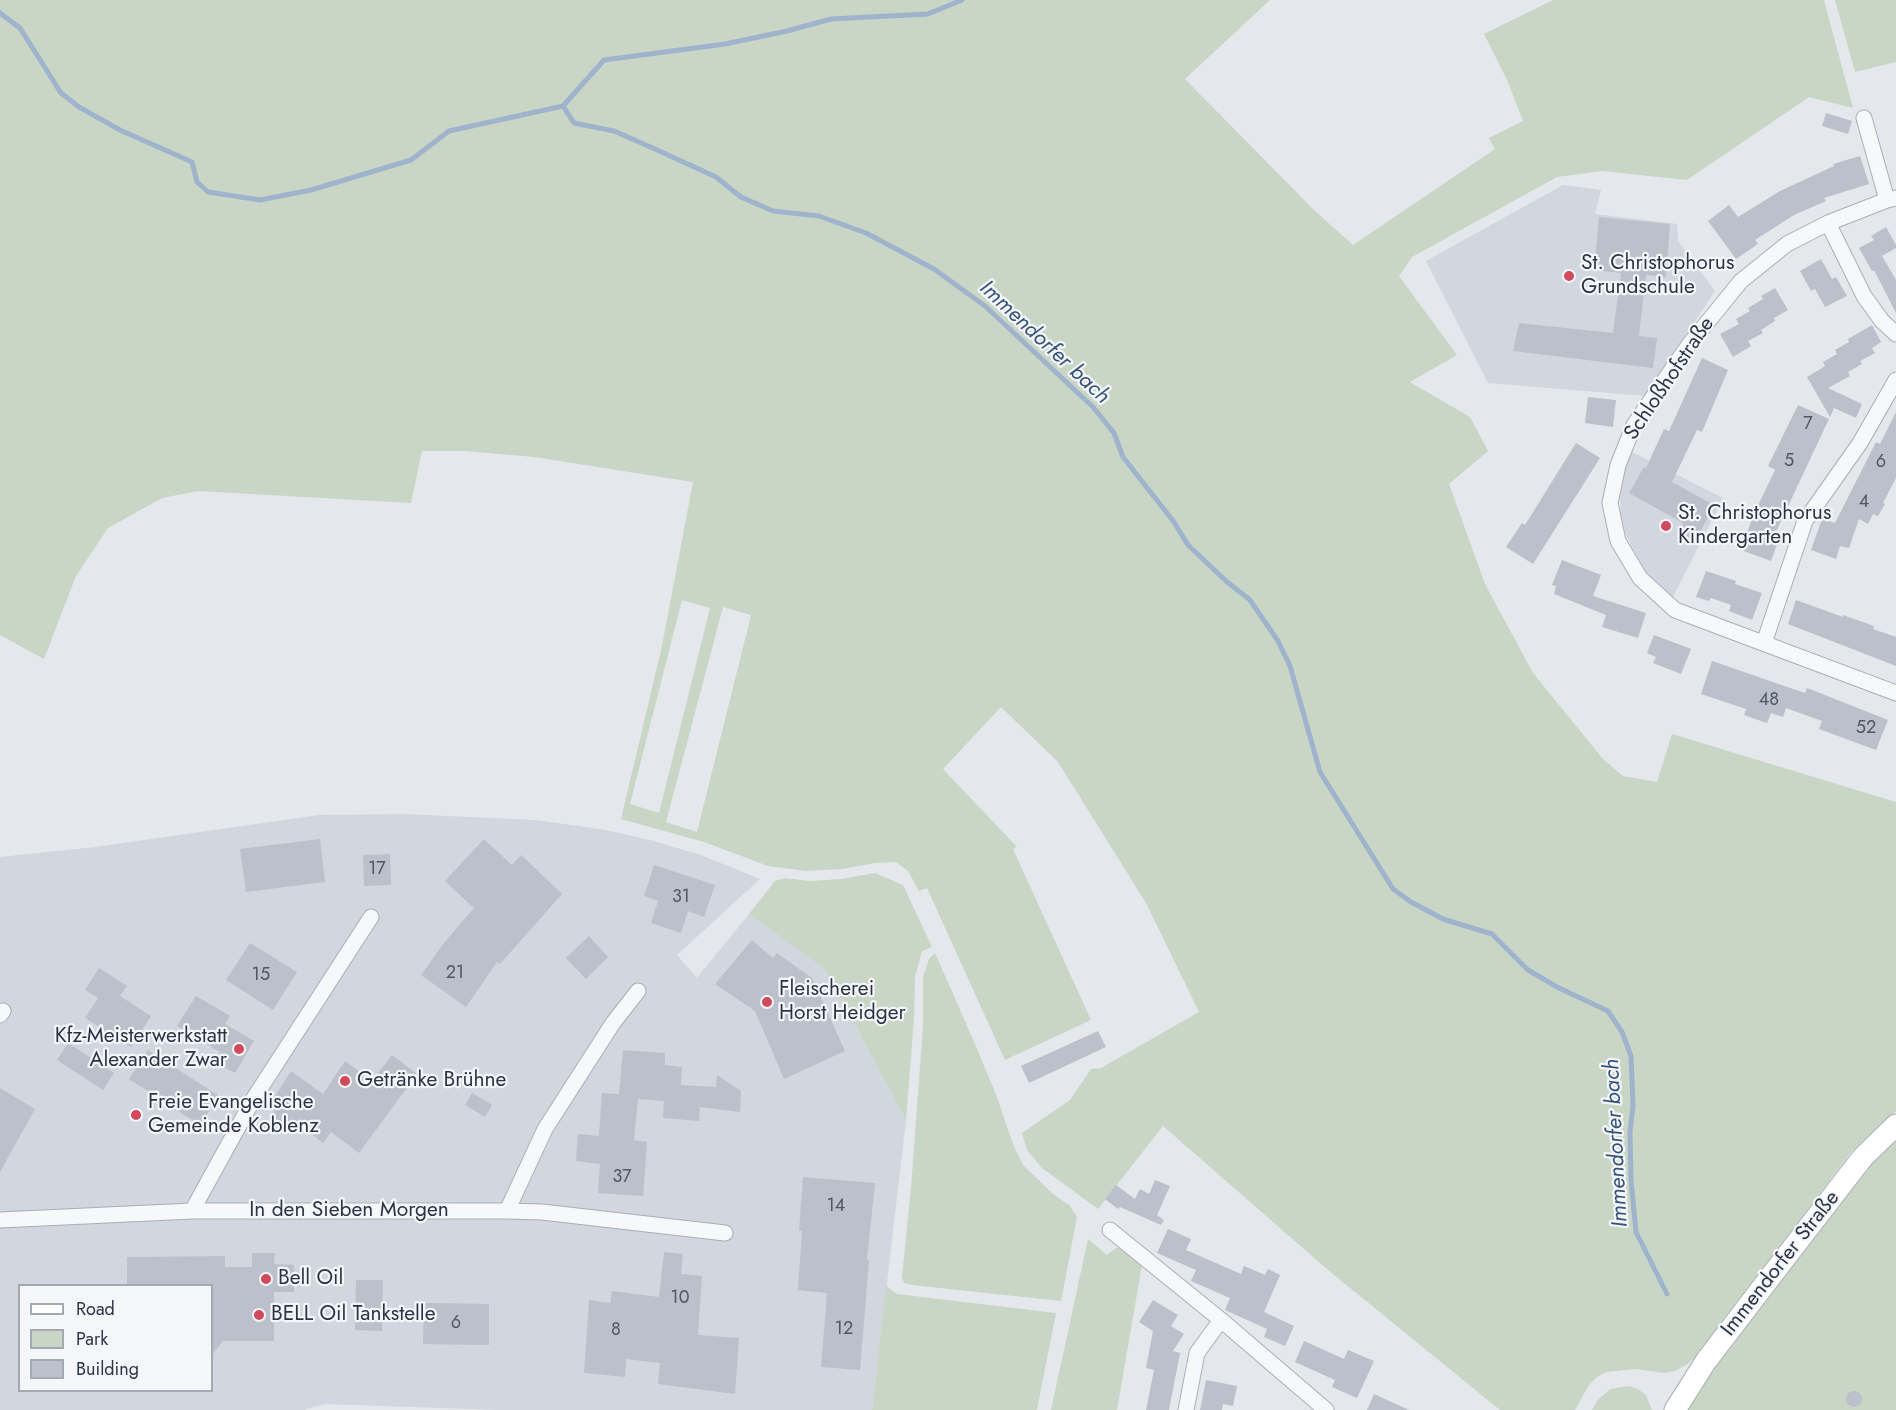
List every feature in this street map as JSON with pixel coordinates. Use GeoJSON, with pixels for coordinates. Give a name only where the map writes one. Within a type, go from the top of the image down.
{"type":"FeatureCollection","features":[{"type":"Feature","properties":{"kind":"street","name":"Schloßhofstraße"},"geometry":{"type":"LineString","coordinates":[[1864,118],[1891,199],[1828,224],[1787,244],[1741,281],[1688,345],[1634,425],[1618,465],[1610,503],[1618,541],[1640,578],[1675,610],[1896,693]]}},
{"type":"Feature","properties":{"kind":"street"},"geometry":{"type":"LineString","coordinates":[[1828,224],[1864,296],[1882,321],[1896,334]]}},
{"type":"Feature","properties":{"kind":"street"},"geometry":{"type":"LineString","coordinates":[[1764,643],[1805,520],[1860,443],[1896,380]]}},
{"type":"Feature","properties":{"kind":"street"},"geometry":{"type":"LineString","coordinates":[[192,1211],[254,1098],[371,917]]}},
{"type":"Feature","properties":{"kind":"street"},"geometry":{"type":"LineString","coordinates":[[507,1211],[545,1129],[613,1023],[638,992]]}},
{"type":"Feature","properties":{"kind":"street","name":"Immendorfer Straße"},"geometry":{"type":"LineString","coordinates":[[1675,1410],[1706,1361],[1863,1157],[1896,1125]]}},
{"type":"Feature","properties":{"kind":"street","name":"In den Sieben Morgen"},"geometry":{"type":"LineString","coordinates":[[0,1220],[192,1211],[507,1211],[550,1213],[724,1233]]}},
{"type":"Feature","properties":{"kind":"street"},"geometry":{"type":"LineString","coordinates":[[1110,1230],[1221,1320],[1326,1410]]}},
{"type":"Feature","properties":{"kind":"street"},"geometry":{"type":"LineString","coordinates":[[1186,1410],[1197,1353],[1221,1320]]}},
{"type":"Feature","properties":{"kind":"shaded area","name":"St. Christophorus Grundschule"},"geometry":{"type":"Polygon","coordinates":[[[1563,185],[1601,190],[1595,214],[1677,224],[1678,241],[1715,291],[1646,396],[1488,383],[1426,261],[1563,185]]]}},
{"type":"Feature","properties":{"kind":"shaded area","name":"St. Christophorus Kindergarten"},"geometry":{"type":"Polygon","coordinates":[[[1632,452],[1723,498],[1673,597],[1645,571],[1626,535],[1621,516],[1620,499],[1625,466],[1632,452]]]}},
{"type":"Feature","properties":{"kind":"shaded area"},"geometry":{"type":"Polygon","coordinates":[[[403,814],[536,820],[606,830],[650,840],[701,855],[760,879],[677,955],[697,978],[749,914],[825,968],[906,1120],[872,1410],[499,1410],[325,1404],[303,1410],[0,1410],[0,857],[95,847],[319,815],[403,814]]]}},
{"type":"Feature","properties":{"kind":"green space"},"geometry":{"type":"Polygon","coordinates":[[[0,0],[1270,0],[1185,79],[1314,210],[1353,245],[1495,149],[1489,138],[1523,121],[1507,80],[1484,34],[1553,0],[1824,0],[1853,108],[1809,97],[1687,180],[1602,171],[1557,177],[1412,257],[1399,276],[1457,355],[1410,382],[1470,417],[1488,451],[1449,484],[1485,584],[1533,673],[1603,759],[1623,776],[1657,782],[1672,734],[1896,802],[1896,1111],[1852,1151],[1701,1352],[1686,1365],[1675,1371],[1664,1373],[1636,1369],[1606,1372],[1589,1385],[1575,1410],[1500,1410],[1328,1270],[1163,1126],[1098,1209],[1042,1168],[1027,1150],[1022,1133],[1070,1100],[1091,1069],[1101,1068],[1199,1012],[1146,903],[1058,762],[1001,707],[943,769],[1017,847],[1013,849],[1091,1020],[1005,1060],[927,888],[919,891],[908,871],[896,862],[806,871],[768,866],[704,842],[621,819],[662,646],[693,482],[534,457],[465,451],[422,451],[411,503],[198,491],[162,498],[108,528],[76,576],[44,659],[0,635],[0,0]],[[682,600],[630,804],[659,813],[710,608],[682,600]],[[723,607],[666,822],[697,832],[751,615],[723,607]]]}},
{"type":"Feature","properties":{"kind":"green space"},"geometry":{"type":"Polygon","coordinates":[[[1835,0],[1896,0],[1896,62],[1855,72],[1835,0]]]}},
{"type":"Feature","properties":{"kind":"green space"},"geometry":{"type":"Polygon","coordinates":[[[875,873],[903,885],[932,947],[922,951],[915,977],[906,1120],[825,969],[749,914],[775,881],[785,878],[810,881],[841,879],[875,873]]]}},
{"type":"Feature","properties":{"kind":"green space"},"geometry":{"type":"Polygon","coordinates":[[[935,953],[997,1097],[1013,1144],[1023,1165],[1052,1193],[1070,1206],[1077,1217],[1061,1301],[904,1283],[902,1277],[923,1026],[923,977],[929,959],[935,953]]]}},
{"type":"Feature","properties":{"kind":"green space"},"geometry":{"type":"Polygon","coordinates":[[[1896,1138],[1896,1410],[1685,1410],[1695,1393],[1852,1181],[1896,1138]]]}},
{"type":"Feature","properties":{"kind":"green space"},"geometry":{"type":"Polygon","coordinates":[[[1088,1239],[1107,1255],[1116,1248],[1122,1248],[1142,1265],[1117,1410],[1051,1410],[1088,1239]]]}},
{"type":"Feature","properties":{"kind":"green space"},"geometry":{"type":"Polygon","coordinates":[[[886,1286],[897,1294],[1056,1313],[1037,1410],[872,1410],[886,1286]]]}},
{"type":"Feature","properties":{"kind":"green space"},"geometry":{"type":"Polygon","coordinates":[[[1628,1386],[1646,1395],[1652,1410],[1592,1410],[1598,1400],[1610,1389],[1628,1386]]]}},
{"type":"Feature","properties":{"kind":"building"},"geometry":{"type":"Polygon","coordinates":[[[1826,113],[1852,121],[1848,134],[1822,126],[1826,113]]]}},
{"type":"Feature","properties":{"kind":"building"},"geometry":{"type":"Polygon","coordinates":[[[1860,156],[1869,184],[1824,198],[1826,201],[1794,215],[1755,240],[1758,244],[1736,259],[1708,221],[1729,205],[1738,217],[1780,191],[1834,166],[1833,164],[1860,156]]]}},
{"type":"Feature","properties":{"kind":"building"},"geometry":{"type":"Polygon","coordinates":[[[1599,217],[1670,224],[1666,277],[1646,275],[1639,336],[1657,338],[1653,368],[1513,351],[1519,323],[1613,333],[1621,273],[1594,270],[1599,217]]]}},
{"type":"Feature","properties":{"kind":"building"},"geometry":{"type":"Polygon","coordinates":[[[1886,227],[1896,245],[1896,248],[1882,256],[1896,280],[1896,313],[1874,270],[1872,271],[1859,248],[1874,240],[1871,236],[1886,227]]]}},
{"type":"Feature","properties":{"kind":"building"},"geometry":{"type":"Polygon","coordinates":[[[1821,259],[1832,279],[1836,277],[1847,296],[1825,307],[1815,289],[1811,291],[1800,271],[1821,259]]]}},
{"type":"Feature","properties":{"kind":"building"},"geometry":{"type":"Polygon","coordinates":[[[1775,288],[1788,310],[1774,318],[1775,321],[1761,330],[1763,333],[1748,341],[1751,346],[1733,357],[1720,334],[1739,324],[1736,319],[1750,311],[1748,308],[1763,299],[1761,296],[1775,288]]]}},
{"type":"Feature","properties":{"kind":"building"},"geometry":{"type":"Polygon","coordinates":[[[1872,325],[1881,342],[1872,348],[1875,353],[1860,361],[1862,364],[1848,372],[1850,376],[1828,388],[1862,404],[1856,418],[1834,408],[1830,417],[1807,377],[1825,366],[1823,362],[1837,354],[1835,350],[1849,342],[1848,339],[1872,325]]]}},
{"type":"Feature","properties":{"kind":"building"},"geometry":{"type":"Polygon","coordinates":[[[1702,358],[1728,370],[1702,432],[1697,430],[1672,482],[1714,505],[1695,542],[1678,533],[1683,523],[1629,493],[1644,467],[1646,468],[1664,429],[1669,431],[1702,358]]]}},
{"type":"Feature","properties":{"kind":"building"},"geometry":{"type":"Polygon","coordinates":[[[1588,397],[1616,400],[1613,427],[1585,423],[1588,397]]]}},
{"type":"Feature","properties":{"kind":"building"},"geometry":{"type":"Polygon","coordinates":[[[1798,405],[1829,419],[1775,534],[1780,536],[1771,561],[1741,550],[1753,516],[1775,470],[1768,466],[1798,405]]]}},
{"type":"Feature","properties":{"kind":"building"},"geometry":{"type":"Polygon","coordinates":[[[1896,412],[1896,478],[1878,516],[1873,514],[1868,524],[1859,519],[1849,548],[1840,546],[1836,559],[1811,550],[1822,519],[1835,523],[1876,442],[1880,444],[1896,412]]]}},
{"type":"Feature","properties":{"kind":"building"},"geometry":{"type":"Polygon","coordinates":[[[1576,443],[1600,458],[1533,564],[1506,547],[1522,523],[1525,525],[1576,443]]]}},
{"type":"Feature","properties":{"kind":"building"},"geometry":{"type":"Polygon","coordinates":[[[1562,560],[1601,575],[1593,596],[1646,613],[1638,638],[1602,627],[1606,615],[1554,594],[1556,586],[1552,585],[1562,560]]]}},
{"type":"Feature","properties":{"kind":"building"},"geometry":{"type":"Polygon","coordinates":[[[1706,571],[1762,593],[1752,620],[1729,611],[1731,605],[1711,598],[1709,601],[1696,597],[1706,571]]]}},
{"type":"Feature","properties":{"kind":"building"},"geometry":{"type":"Polygon","coordinates":[[[1796,600],[1874,626],[1873,629],[1896,637],[1896,666],[1788,624],[1796,600]]]}},
{"type":"Feature","properties":{"kind":"building"},"geometry":{"type":"Polygon","coordinates":[[[1654,635],[1691,649],[1681,674],[1653,663],[1656,657],[1647,653],[1654,635]]]}},
{"type":"Feature","properties":{"kind":"building"},"geometry":{"type":"Polygon","coordinates":[[[1712,661],[1805,693],[1807,688],[1888,720],[1876,750],[1819,729],[1822,721],[1786,708],[1783,717],[1771,713],[1767,723],[1744,715],[1746,709],[1701,694],[1712,661]]]}},
{"type":"Feature","properties":{"kind":"building"},"geometry":{"type":"Polygon","coordinates":[[[320,839],[325,882],[246,892],[240,849],[320,839]]]}},
{"type":"Feature","properties":{"kind":"building"},"geometry":{"type":"Polygon","coordinates":[[[484,839],[512,865],[521,855],[562,894],[500,964],[497,962],[466,1007],[421,975],[444,943],[474,908],[445,881],[484,839]]]}},
{"type":"Feature","properties":{"kind":"building"},"geometry":{"type":"Polygon","coordinates":[[[390,854],[391,885],[364,886],[363,855],[390,854]]]}},
{"type":"Feature","properties":{"kind":"building"},"geometry":{"type":"Polygon","coordinates":[[[654,865],[715,885],[704,917],[688,911],[681,933],[651,923],[658,901],[644,896],[654,865]]]}},
{"type":"Feature","properties":{"kind":"building"},"geometry":{"type":"Polygon","coordinates":[[[589,936],[608,957],[586,979],[566,958],[589,936]]]}},
{"type":"Feature","properties":{"kind":"building"},"geometry":{"type":"Polygon","coordinates":[[[752,940],[773,958],[777,953],[812,978],[845,1051],[784,1079],[755,1011],[715,984],[752,940]]]}},
{"type":"Feature","properties":{"kind":"building"},"geometry":{"type":"Polygon","coordinates":[[[250,943],[297,972],[273,1010],[226,980],[250,943]]]}},
{"type":"Feature","properties":{"kind":"building"},"geometry":{"type":"Polygon","coordinates":[[[99,968],[127,986],[120,996],[151,1016],[131,1047],[85,1018],[98,998],[85,990],[99,968]]]}},
{"type":"Feature","properties":{"kind":"building"},"geometry":{"type":"Polygon","coordinates":[[[196,996],[230,1016],[225,1024],[254,1041],[235,1073],[214,1062],[220,1052],[177,1026],[196,996]]]}},
{"type":"Feature","properties":{"kind":"building"},"geometry":{"type":"Polygon","coordinates":[[[1098,1031],[1106,1047],[1029,1083],[1021,1066],[1098,1031]]]}},
{"type":"Feature","properties":{"kind":"building"},"geometry":{"type":"Polygon","coordinates":[[[68,1043],[114,1073],[103,1090],[57,1060],[68,1043]]]}},
{"type":"Feature","properties":{"kind":"building"},"geometry":{"type":"Polygon","coordinates":[[[148,1050],[219,1096],[200,1125],[129,1079],[148,1050]]]}},
{"type":"Feature","properties":{"kind":"building"},"geometry":{"type":"Polygon","coordinates":[[[623,1050],[665,1053],[665,1065],[682,1067],[681,1085],[716,1087],[717,1075],[741,1091],[740,1112],[700,1107],[699,1121],[663,1118],[664,1101],[638,1099],[634,1140],[647,1142],[643,1196],[598,1193],[600,1164],[576,1161],[578,1134],[599,1136],[602,1093],[619,1094],[623,1050]]]}},
{"type":"Feature","properties":{"kind":"building"},"geometry":{"type":"Polygon","coordinates":[[[392,1055],[417,1074],[359,1153],[331,1132],[323,1143],[295,1121],[288,1128],[273,1118],[274,1108],[270,1104],[291,1071],[323,1094],[345,1061],[372,1081],[392,1055]]]}},
{"type":"Feature","properties":{"kind":"building"},"geometry":{"type":"Polygon","coordinates":[[[0,1088],[35,1109],[0,1172],[0,1088]]]}},
{"type":"Feature","properties":{"kind":"building"},"geometry":{"type":"Polygon","coordinates":[[[472,1093],[492,1105],[485,1117],[465,1105],[472,1093]]]}},
{"type":"Feature","properties":{"kind":"building"},"geometry":{"type":"Polygon","coordinates":[[[803,1177],[875,1183],[867,1259],[869,1260],[860,1370],[821,1367],[827,1293],[798,1290],[803,1177]]]}},
{"type":"Feature","properties":{"kind":"building"},"geometry":{"type":"Polygon","coordinates":[[[1155,1180],[1170,1186],[1157,1215],[1164,1220],[1161,1225],[1120,1207],[1118,1209],[1105,1199],[1116,1185],[1135,1199],[1140,1189],[1149,1194],[1155,1180]]]}},
{"type":"Feature","properties":{"kind":"building"},"geometry":{"type":"Polygon","coordinates":[[[1168,1229],[1191,1239],[1186,1250],[1241,1274],[1244,1266],[1265,1275],[1268,1269],[1280,1275],[1264,1312],[1294,1326],[1285,1346],[1264,1337],[1267,1329],[1225,1310],[1230,1298],[1191,1281],[1196,1270],[1157,1253],[1168,1229]]]}},
{"type":"Feature","properties":{"kind":"building"},"geometry":{"type":"Polygon","coordinates":[[[664,1252],[683,1254],[681,1274],[702,1276],[698,1335],[739,1338],[735,1394],[658,1384],[660,1363],[626,1359],[625,1377],[584,1373],[589,1300],[610,1303],[612,1291],[659,1297],[664,1252]]]}},
{"type":"Feature","properties":{"kind":"building"},"geometry":{"type":"Polygon","coordinates":[[[252,1253],[275,1253],[274,1264],[294,1265],[294,1292],[274,1292],[274,1341],[223,1341],[213,1354],[213,1284],[127,1284],[127,1257],[225,1256],[225,1267],[252,1267],[252,1253]]]}},
{"type":"Feature","properties":{"kind":"building"},"geometry":{"type":"Polygon","coordinates":[[[356,1280],[383,1280],[382,1331],[355,1330],[356,1280]]]}},
{"type":"Feature","properties":{"kind":"building"},"geometry":{"type":"Polygon","coordinates":[[[1153,1300],[1178,1315],[1171,1326],[1184,1334],[1173,1351],[1180,1353],[1169,1410],[1146,1410],[1154,1370],[1146,1368],[1153,1331],[1139,1322],[1153,1300]]]}},
{"type":"Feature","properties":{"kind":"building"},"geometry":{"type":"Polygon","coordinates":[[[424,1303],[489,1304],[489,1345],[423,1344],[424,1303]]]}},
{"type":"Feature","properties":{"kind":"building"},"geometry":{"type":"Polygon","coordinates":[[[1304,1341],[1344,1359],[1348,1350],[1374,1361],[1357,1398],[1332,1387],[1335,1380],[1295,1362],[1304,1341]]]}},
{"type":"Feature","properties":{"kind":"building"},"geometry":{"type":"Polygon","coordinates":[[[1206,1380],[1237,1386],[1233,1406],[1223,1404],[1222,1410],[1200,1410],[1206,1380]]]}},
{"type":"Feature","properties":{"kind":"building"},"geometry":{"type":"Polygon","coordinates":[[[1854,1391],[1860,1393],[1862,1399],[1860,1405],[1854,1407],[1848,1405],[1846,1399],[1848,1393],[1854,1391]]]}},
{"type":"Feature","properties":{"kind":"building"},"geometry":{"type":"Polygon","coordinates":[[[1374,1394],[1409,1410],[1367,1410],[1374,1394]]]}},
{"type":"Feature","properties":{"kind":"waterway"},"geometry":{"type":"LineString","coordinates":[[563,106],[604,60],[725,44],[831,19],[928,14],[962,0]]}},
{"type":"Feature","properties":{"kind":"waterway","name":"Immendorfer bach"},"geometry":{"type":"LineString","coordinates":[[0,13],[20,28],[61,93],[79,107],[120,130],[192,162],[197,182],[208,192],[260,200],[311,190],[411,160],[449,131],[563,106],[574,123],[614,131],[655,149],[716,177],[741,197],[773,211],[819,216],[866,233],[934,269],[985,306],[1093,407],[1114,433],[1123,457],[1174,522],[1188,545],[1250,600],[1278,641],[1290,666],[1320,772],[1393,889],[1411,902],[1443,919],[1492,934],[1528,970],[1557,987],[1608,1011],[1622,1032],[1631,1056],[1633,1105],[1630,1132],[1631,1180],[1636,1232],[1667,1294]]}},
{"type":"Feature","properties":{"kind":"place","name":"St. Christophorus Grundschule"},"geometry":{"type":"Point","coordinates":[1569,276]}},
{"type":"Feature","properties":{"kind":"place","name":"St. Christophorus Kindergarten"},"geometry":{"type":"Point","coordinates":[1666,526]}},
{"type":"Feature","properties":{"kind":"place","name":"Fleischerei Horst Heidger"},"geometry":{"type":"Point","coordinates":[767,1002]}},
{"type":"Feature","properties":{"kind":"place","name":"Kfz-Meisterwerkstatt Alexander Zwar"},"geometry":{"type":"Point","coordinates":[239,1049]}},
{"type":"Feature","properties":{"kind":"place","name":"Getränke Brühne"},"geometry":{"type":"Point","coordinates":[345,1081]}},
{"type":"Feature","properties":{"kind":"place","name":"Freie Evangelische Gemeinde Koblenz"},"geometry":{"type":"Point","coordinates":[136,1115]}},
{"type":"Feature","properties":{"kind":"place","name":"Bell Oil"},"geometry":{"type":"Point","coordinates":[266,1279]}},
{"type":"Feature","properties":{"kind":"place","name":"BELL Oil Tankstelle"},"geometry":{"type":"Point","coordinates":[259,1315]}}]}
